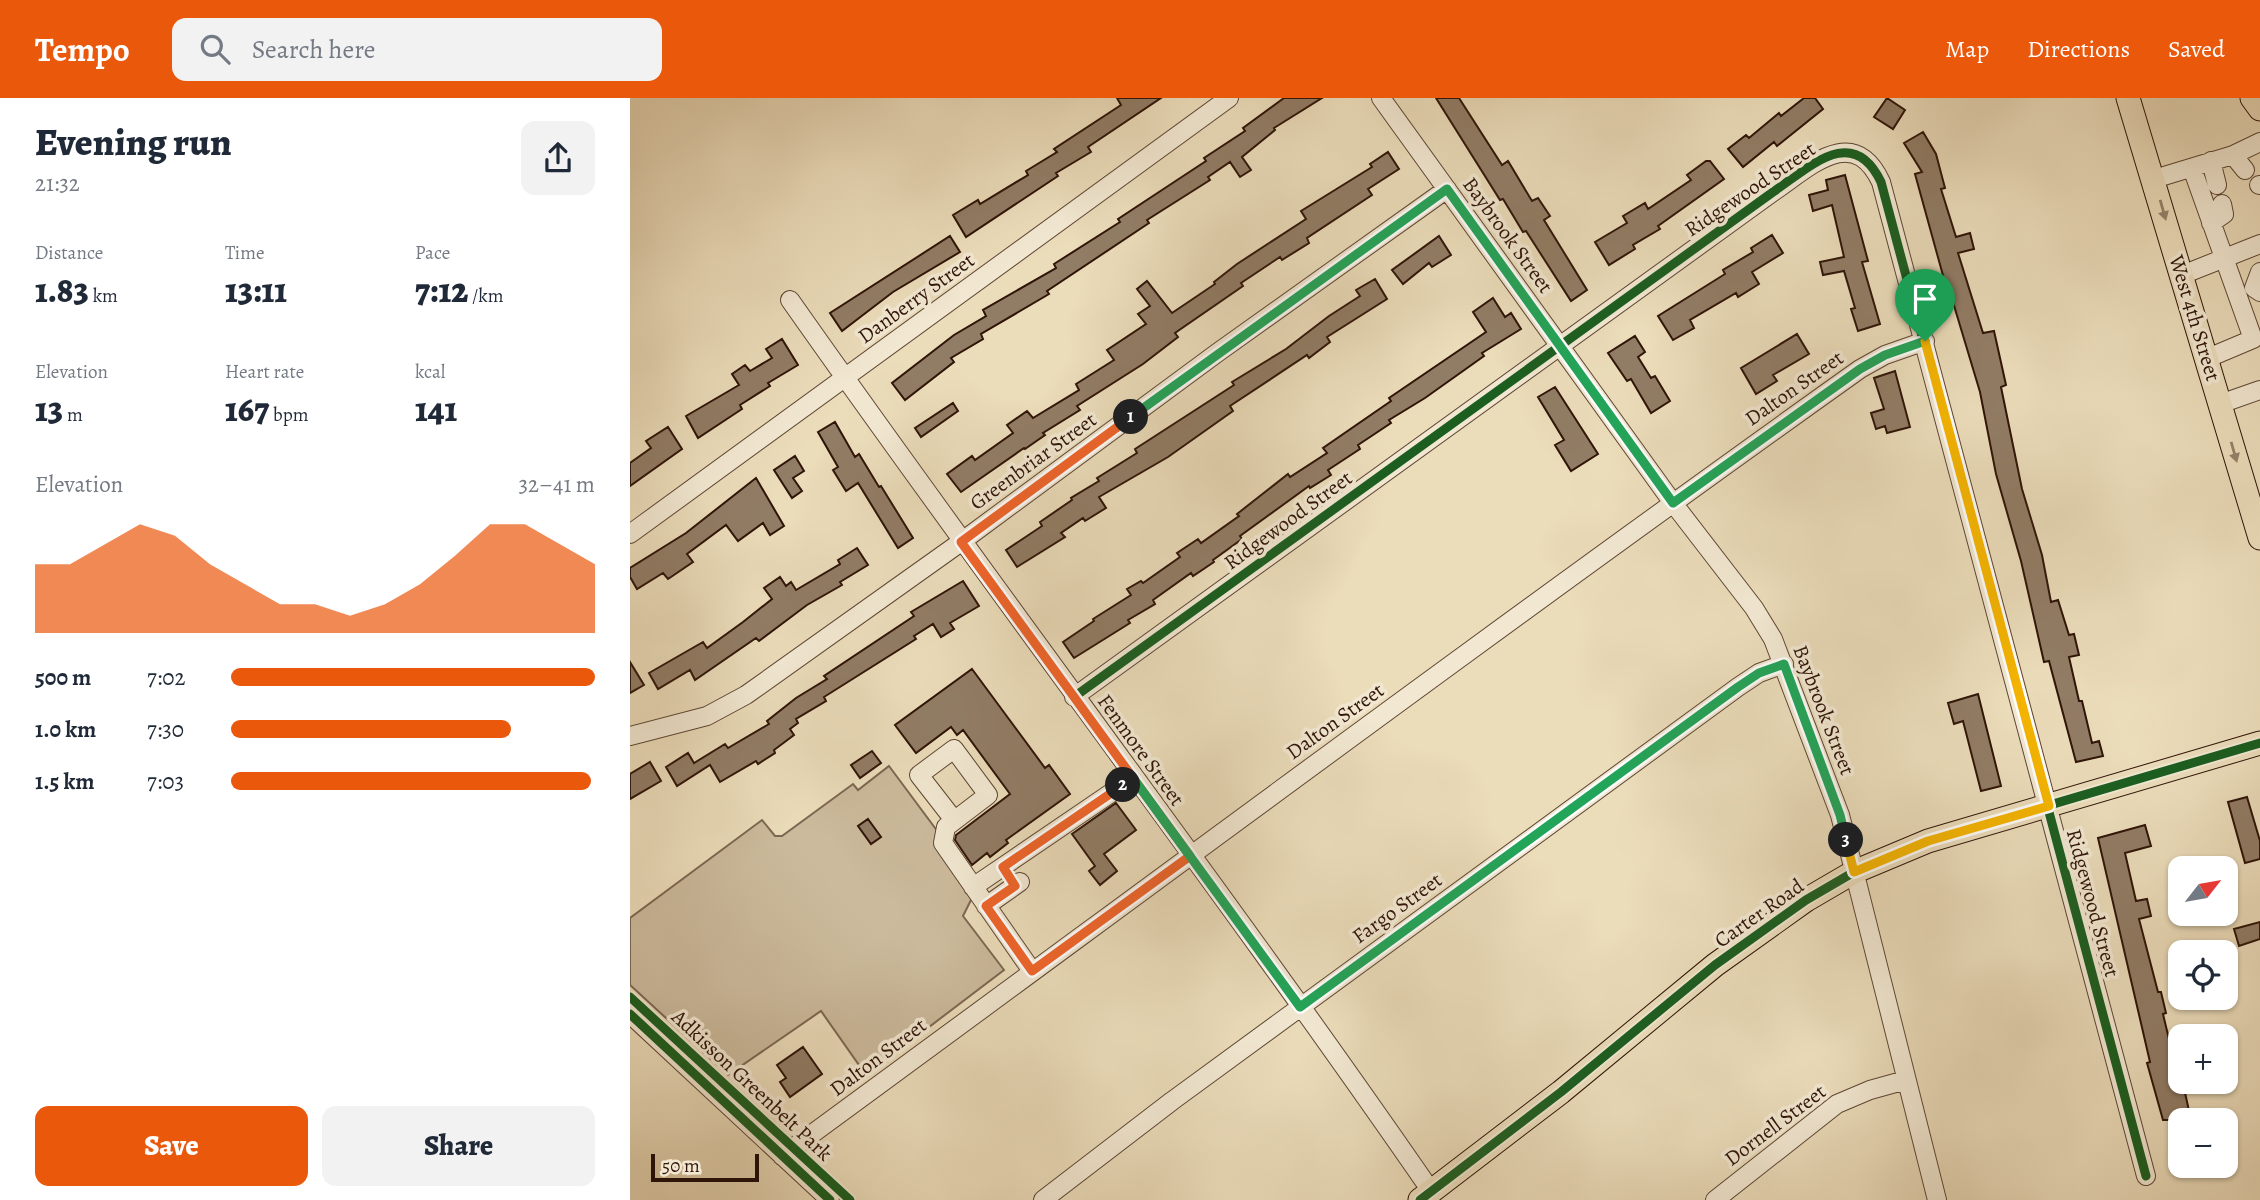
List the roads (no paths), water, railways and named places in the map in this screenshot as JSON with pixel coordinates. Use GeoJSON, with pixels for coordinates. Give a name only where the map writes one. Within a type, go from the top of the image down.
{"type":"FeatureCollection","features":[{"type":"Feature","properties":{"kind":"main road","name":"West 4th Street"},"geometry":{"type":"LineString","coordinates":[[2128,98],[2260,538]]}},
{"type":"Feature","properties":{"kind":"main road"},"geometry":{"type":"LineString","coordinates":[[2252,98],[2260,109]]}},
{"type":"Feature","properties":{"kind":"main road","name":"Carter Road"},"geometry":{"type":"LineString","coordinates":[[1425,1196],[1561,1092],[1716,965],[1806,900],[1854,872],[1928,841],[2260,743]]}},
{"type":"Feature","properties":{"kind":"street","name":"Danberry Street"},"geometry":{"type":"LineString","coordinates":[[630,534],[1229,98]]}},
{"type":"Feature","properties":{"kind":"street","name":"Baybrook Street"},"geometry":{"type":"LineString","coordinates":[[1381,98],[1673,503],[1754,608],[1784,664],[1840,815],[1937,1200]]}},
{"type":"Feature","properties":{"kind":"street"},"geometry":{"type":"LineString","coordinates":[[2154,179],[2258,148]]}},
{"type":"Feature","properties":{"kind":"street","name":"Ridgewood Street"},"geometry":{"type":"LineString","coordinates":[[1074,697],[1559,344],[1773,192],[1819,162],[1843,151],[1854,152],[1865,158],[1881,182],[2146,1175]]}},
{"type":"Feature","properties":{"kind":"street"},"geometry":{"type":"LineString","coordinates":[[2233,155],[2245,170]]}},
{"type":"Feature","properties":{"kind":"street"},"geometry":{"type":"LineString","coordinates":[[2211,162],[2217,185]]}},
{"type":"Feature","properties":{"kind":"street"},"geometry":{"type":"LineString","coordinates":[[2192,167],[2237,294],[2257,337],[2208,358]]}},
{"type":"Feature","properties":{"kind":"street","name":"Greenbriar Street"},"geometry":{"type":"LineString","coordinates":[[630,736],[707,716],[746,695],[1447,189]]}},
{"type":"Feature","properties":{"kind":"street"},"geometry":{"type":"LineString","coordinates":[[2211,223],[2224,214],[2222,204]]}},
{"type":"Feature","properties":{"kind":"street"},"geometry":{"type":"LineString","coordinates":[[2182,275],[2260,244]]}},
{"type":"Feature","properties":{"kind":"street"},"geometry":{"type":"LineString","coordinates":[[2237,294],[2259,284]]}},
{"type":"Feature","properties":{"kind":"street","name":"Fenmore Street"},"geometry":{"type":"LineString","coordinates":[[790,300],[961,542],[1300,1007],[1425,1196]]}},
{"type":"Feature","properties":{"kind":"street","name":"Dalton Street"},"geometry":{"type":"LineString","coordinates":[[782,1156],[1860,369],[1885,355],[1925,341]]}},
{"type":"Feature","properties":{"kind":"street"},"geometry":{"type":"LineString","coordinates":[[2220,404],[2260,390]]}},
{"type":"Feature","properties":{"kind":"street","name":"Fargo Street"},"geometry":{"type":"LineString","coordinates":[[1043,1200],[1300,1007],[1738,687],[1759,673],[1784,664]]}},
{"type":"Feature","properties":{"kind":"street"},"geometry":{"type":"LineString","coordinates":[[973,887],[1133,778]]}},
{"type":"Feature","properties":{"kind":"street"},"geometry":{"type":"LineString","coordinates":[[954,821],[946,827],[943,843],[1032,971]]}},
{"type":"Feature","properties":{"kind":"street"},"geometry":{"type":"LineString","coordinates":[[986,906],[1018,884],[1003,867]]}},
{"type":"Feature","properties":{"kind":"street"},"geometry":{"type":"LineString","coordinates":[[630,1014],[830,1200]]}},
{"type":"Feature","properties":{"kind":"street","name":"Dornell Street"},"geometry":{"type":"LineString","coordinates":[[1714,1200],[1837,1104],[1870,1090],[1906,1080]]}}]}
